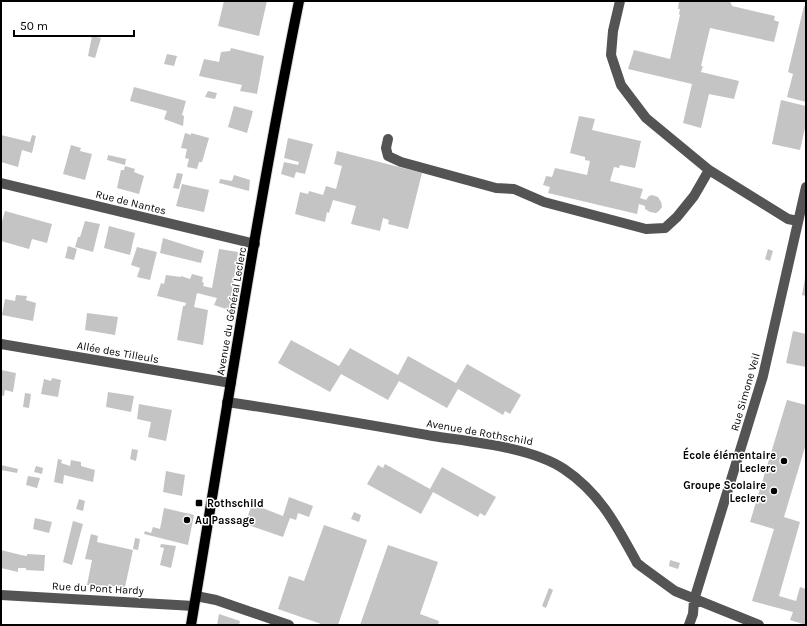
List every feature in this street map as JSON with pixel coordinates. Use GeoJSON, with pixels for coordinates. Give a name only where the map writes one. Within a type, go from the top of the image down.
{"type":"FeatureCollection","features":[{"type":"Feature","properties":{"kind":"main road","name":"Avenue du Général Leclerc"},"geometry":{"type":"LineString","coordinates":[[191,625],[254,244],[299,1]]}},
{"type":"Feature","properties":{"kind":"street"},"geometry":{"type":"LineString","coordinates":[[620,1],[613,31],[611,55],[621,85],[646,118],[709,170],[788,219],[798,221]]}},
{"type":"Feature","properties":{"kind":"street"},"geometry":{"type":"LineString","coordinates":[[388,139],[386,148],[388,156],[402,162],[496,188],[514,189],[544,202],[646,229],[665,228],[694,196],[709,170]]}},
{"type":"Feature","properties":{"kind":"street","name":"Rue de Nantes"},"geometry":{"type":"LineString","coordinates":[[1,183],[254,244]]}},
{"type":"Feature","properties":{"kind":"street","name":"Rue Simone Veil"},"geometry":{"type":"LineString","coordinates":[[689,625],[693,614],[694,600],[763,376],[806,187]]}},
{"type":"Feature","properties":{"kind":"street","name":"Allée des Tilleuls"},"geometry":{"type":"LineString","coordinates":[[1,344],[231,383]]}},
{"type":"Feature","properties":{"kind":"street","name":"Avenue de Rothschild"},"geometry":{"type":"LineString","coordinates":[[227,402],[492,446],[539,456],[564,468],[586,486],[611,516],[637,563],[675,591],[694,600],[759,625]]}},
{"type":"Feature","properties":{"kind":"street","name":"Rue du Pont Hardy"},"geometry":{"type":"LineString","coordinates":[[1,595],[194,606]]}},
{"type":"Feature","properties":{"kind":"street"},"geometry":{"type":"LineString","coordinates":[[196,596],[216,600],[289,625]]}},
{"type":"Feature","properties":{"kind":"building"},"geometry":{"type":"Polygon","coordinates":[[[224,1],[267,1],[259,36],[218,26],[224,1]]]}},
{"type":"Feature","properties":{"kind":"building"},"geometry":{"type":"Polygon","coordinates":[[[679,1],[730,1],[732,6],[775,16],[774,20],[779,22],[774,42],[710,28],[701,66],[703,66],[701,72],[739,81],[734,99],[709,94],[701,128],[683,123],[692,84],[628,69],[634,50],[670,59],[680,15],[680,9],[678,9],[679,1]]]}},
{"type":"Feature","properties":{"kind":"building"},"geometry":{"type":"Polygon","coordinates":[[[804,6],[806,7],[806,102],[787,97],[793,74],[788,72],[804,6]]]}},
{"type":"Feature","properties":{"kind":"building"},"geometry":{"type":"Polygon","coordinates":[[[92,36],[101,38],[95,58],[88,56],[92,36]]]}},
{"type":"Feature","properties":{"kind":"building"},"geometry":{"type":"Polygon","coordinates":[[[231,48],[264,56],[257,94],[240,91],[242,85],[199,76],[204,59],[219,62],[221,52],[230,51],[231,48]]]}},
{"type":"Feature","properties":{"kind":"building"},"geometry":{"type":"Polygon","coordinates":[[[167,54],[177,56],[174,66],[164,64],[167,54]]]}},
{"type":"Feature","properties":{"kind":"building"},"geometry":{"type":"Polygon","coordinates":[[[134,87],[186,101],[182,115],[184,116],[183,126],[164,119],[167,111],[130,101],[134,87]]]}},
{"type":"Feature","properties":{"kind":"building"},"geometry":{"type":"Polygon","coordinates":[[[208,91],[217,93],[215,99],[205,97],[208,91]]]}},
{"type":"Feature","properties":{"kind":"building"},"geometry":{"type":"Polygon","coordinates":[[[781,100],[806,106],[806,124],[800,150],[772,144],[781,100]]]}},
{"type":"Feature","properties":{"kind":"building"},"geometry":{"type":"Polygon","coordinates":[[[234,106],[253,111],[247,133],[228,127],[234,106]]]}},
{"type":"Feature","properties":{"kind":"building"},"geometry":{"type":"Polygon","coordinates":[[[579,116],[595,119],[592,130],[641,141],[635,168],[620,165],[619,168],[614,167],[610,181],[643,189],[640,198],[646,200],[652,195],[658,197],[662,207],[659,211],[656,213],[650,212],[645,209],[645,206],[639,204],[637,214],[548,193],[550,187],[543,185],[546,176],[552,177],[555,168],[587,175],[590,161],[585,160],[585,157],[570,153],[579,116]]]}},
{"type":"Feature","properties":{"kind":"building"},"geometry":{"type":"Polygon","coordinates":[[[185,133],[191,135],[191,133],[209,138],[202,162],[199,162],[197,169],[187,167],[189,159],[185,158],[187,149],[181,148],[185,133]]]}},
{"type":"Feature","properties":{"kind":"building"},"geometry":{"type":"Polygon","coordinates":[[[1,135],[30,142],[32,135],[36,136],[32,153],[22,150],[18,167],[1,162],[1,135]]]}},
{"type":"Feature","properties":{"kind":"building"},"geometry":{"type":"Polygon","coordinates":[[[288,138],[313,144],[305,174],[296,172],[294,178],[281,174],[284,162],[298,165],[299,162],[284,158],[288,138]]]}},
{"type":"Feature","properties":{"kind":"building"},"geometry":{"type":"Polygon","coordinates":[[[71,145],[81,148],[80,151],[92,154],[85,180],[63,174],[71,145]]]}},
{"type":"Feature","properties":{"kind":"building"},"geometry":{"type":"Polygon","coordinates":[[[337,151],[422,173],[408,229],[388,224],[389,220],[383,218],[380,231],[351,224],[356,206],[333,200],[329,213],[327,212],[325,222],[295,214],[300,192],[308,194],[309,191],[323,195],[326,186],[336,189],[342,166],[334,164],[337,151]]]}},
{"type":"Feature","properties":{"kind":"building"},"geometry":{"type":"Polygon","coordinates":[[[108,155],[126,159],[125,165],[107,160],[108,155]]]}},
{"type":"Feature","properties":{"kind":"building"},"geometry":{"type":"Polygon","coordinates":[[[125,166],[135,169],[134,172],[144,176],[139,194],[117,188],[121,170],[124,170],[125,166]]]}},
{"type":"Feature","properties":{"kind":"building"},"geometry":{"type":"Polygon","coordinates":[[[177,173],[183,174],[179,189],[173,188],[177,173]]]}},
{"type":"Feature","properties":{"kind":"building"},"geometry":{"type":"Polygon","coordinates":[[[234,175],[250,180],[249,191],[219,183],[220,179],[232,181],[234,175]]]}},
{"type":"Feature","properties":{"kind":"building"},"geometry":{"type":"Polygon","coordinates":[[[182,184],[209,190],[204,212],[176,206],[182,184]]]}},
{"type":"Feature","properties":{"kind":"building"},"geometry":{"type":"Polygon","coordinates":[[[5,211],[52,224],[47,243],[32,239],[29,249],[1,241],[1,225],[5,211]]]}},
{"type":"Feature","properties":{"kind":"building"},"geometry":{"type":"Polygon","coordinates":[[[85,221],[100,224],[93,252],[75,247],[85,221]]]}},
{"type":"Feature","properties":{"kind":"building"},"geometry":{"type":"Polygon","coordinates":[[[109,226],[135,233],[130,255],[104,248],[109,226]]]}},
{"type":"Feature","properties":{"kind":"building"},"geometry":{"type":"Polygon","coordinates":[[[163,238],[204,251],[201,263],[160,253],[163,238]]]}},
{"type":"Feature","properties":{"kind":"building"},"geometry":{"type":"Polygon","coordinates":[[[68,246],[77,249],[74,260],[65,258],[68,246]]]}},
{"type":"Feature","properties":{"kind":"building"},"geometry":{"type":"Polygon","coordinates":[[[137,247],[157,252],[150,280],[137,277],[140,268],[131,265],[137,247]]]}},
{"type":"Feature","properties":{"kind":"building"},"geometry":{"type":"Polygon","coordinates":[[[219,249],[238,252],[229,310],[214,305],[217,298],[197,293],[194,307],[208,310],[203,345],[177,340],[183,306],[185,306],[186,303],[157,296],[161,283],[164,284],[166,275],[181,276],[190,279],[192,274],[203,277],[203,286],[212,288],[219,249]]]}},
{"type":"Feature","properties":{"kind":"building"},"geometry":{"type":"Polygon","coordinates":[[[768,249],[773,251],[770,261],[765,259],[768,249]]]}},
{"type":"Feature","properties":{"kind":"building"},"geometry":{"type":"Polygon","coordinates":[[[806,278],[806,296],[802,295],[806,278]]]}},
{"type":"Feature","properties":{"kind":"building"},"geometry":{"type":"Polygon","coordinates":[[[16,295],[27,296],[26,300],[36,303],[33,321],[2,315],[5,299],[15,301],[16,295]]]}},
{"type":"Feature","properties":{"kind":"building"},"geometry":{"type":"Polygon","coordinates":[[[87,313],[118,317],[115,335],[85,330],[87,313]]]}},
{"type":"Feature","properties":{"kind":"building"},"geometry":{"type":"Polygon","coordinates":[[[793,331],[806,334],[806,367],[786,363],[793,331]]]}},
{"type":"Feature","properties":{"kind":"building"},"geometry":{"type":"Polygon","coordinates":[[[291,340],[339,366],[350,348],[398,375],[408,356],[456,383],[467,364],[521,395],[510,414],[505,411],[503,415],[458,389],[447,408],[399,381],[388,400],[341,374],[330,392],[278,363],[291,340]]]}},
{"type":"Feature","properties":{"kind":"building"},"geometry":{"type":"Polygon","coordinates":[[[1,370],[16,373],[13,392],[5,390],[4,396],[1,395],[1,370]]]}},
{"type":"Feature","properties":{"kind":"building"},"geometry":{"type":"Polygon","coordinates":[[[52,378],[61,380],[58,397],[41,394],[44,379],[51,381],[52,378]]]}},
{"type":"Feature","properties":{"kind":"building"},"geometry":{"type":"Polygon","coordinates":[[[108,392],[134,396],[131,412],[106,407],[108,392]]]}},
{"type":"Feature","properties":{"kind":"building"},"geometry":{"type":"Polygon","coordinates":[[[25,393],[31,394],[29,408],[23,407],[25,393]]]}},
{"type":"Feature","properties":{"kind":"building"},"geometry":{"type":"Polygon","coordinates":[[[787,400],[806,405],[806,444],[784,517],[800,522],[779,596],[796,601],[800,587],[806,589],[806,625],[790,620],[793,612],[752,601],[774,529],[750,522],[787,400]]]}},
{"type":"Feature","properties":{"kind":"building"},"geometry":{"type":"Polygon","coordinates":[[[139,404],[172,410],[166,441],[148,437],[151,422],[137,419],[139,404]]]}},
{"type":"Feature","properties":{"kind":"building"},"geometry":{"type":"Polygon","coordinates":[[[132,449],[138,450],[136,461],[130,459],[132,449]]]}},
{"type":"Feature","properties":{"kind":"building"},"geometry":{"type":"Polygon","coordinates":[[[58,459],[62,460],[61,463],[70,466],[71,460],[81,462],[81,466],[95,470],[93,482],[64,475],[63,484],[54,482],[58,459]]]}},
{"type":"Feature","properties":{"kind":"building"},"geometry":{"type":"Polygon","coordinates":[[[385,464],[430,489],[442,467],[496,497],[485,516],[480,513],[478,517],[433,492],[421,514],[367,484],[378,465],[383,468],[385,464]]]}},
{"type":"Feature","properties":{"kind":"building"},"geometry":{"type":"Polygon","coordinates":[[[1,465],[18,469],[17,473],[1,470],[1,465]]]}},
{"type":"Feature","properties":{"kind":"building"},"geometry":{"type":"Polygon","coordinates":[[[36,466],[43,468],[42,474],[34,472],[36,466]]]}},
{"type":"Feature","properties":{"kind":"building"},"geometry":{"type":"Polygon","coordinates":[[[166,471],[185,475],[182,496],[163,492],[166,471]]]}},
{"type":"Feature","properties":{"kind":"building"},"geometry":{"type":"Polygon","coordinates":[[[28,476],[40,478],[37,488],[26,485],[28,476]]]}},
{"type":"Feature","properties":{"kind":"building"},"geometry":{"type":"Polygon","coordinates":[[[289,497],[313,506],[309,517],[298,513],[296,520],[290,518],[283,537],[245,524],[252,504],[283,516],[289,497]]]}},
{"type":"Feature","properties":{"kind":"building"},"geometry":{"type":"Polygon","coordinates":[[[79,499],[85,501],[83,511],[76,509],[79,499]]]}},
{"type":"Feature","properties":{"kind":"building"},"geometry":{"type":"Polygon","coordinates":[[[164,508],[194,515],[188,545],[144,534],[145,531],[151,533],[153,527],[160,529],[164,508]]]}},
{"type":"Feature","properties":{"kind":"building"},"geometry":{"type":"Polygon","coordinates":[[[354,512],[361,515],[359,522],[351,519],[354,512]]]}},
{"type":"Feature","properties":{"kind":"building"},"geometry":{"type":"Polygon","coordinates":[[[35,518],[52,522],[49,533],[33,529],[35,518]]]}},
{"type":"Feature","properties":{"kind":"building"},"geometry":{"type":"Polygon","coordinates":[[[73,521],[83,524],[72,565],[63,562],[73,521]]]}},
{"type":"Feature","properties":{"kind":"building"},"geometry":{"type":"Polygon","coordinates":[[[324,525],[367,540],[338,625],[324,625],[278,609],[289,576],[304,581],[324,525]]]}},
{"type":"Feature","properties":{"kind":"building"},"geometry":{"type":"Polygon","coordinates":[[[91,534],[98,536],[97,542],[133,550],[125,587],[87,585],[92,560],[85,559],[91,534]]]}},
{"type":"Feature","properties":{"kind":"building"},"geometry":{"type":"Polygon","coordinates":[[[135,538],[140,539],[138,550],[133,549],[135,538]]]}},
{"type":"Feature","properties":{"kind":"building"},"geometry":{"type":"Polygon","coordinates":[[[161,544],[176,546],[171,568],[160,565],[164,548],[160,547],[161,544]]]}},
{"type":"Feature","properties":{"kind":"building"},"geometry":{"type":"Polygon","coordinates":[[[388,545],[438,562],[420,614],[439,621],[438,625],[360,625],[388,545]]]}},
{"type":"Feature","properties":{"kind":"building"},"geometry":{"type":"Polygon","coordinates":[[[1,550],[27,556],[27,554],[45,555],[44,571],[18,568],[18,572],[1,568],[1,550]]]}},
{"type":"Feature","properties":{"kind":"building"},"geometry":{"type":"Polygon","coordinates":[[[670,560],[680,563],[678,569],[669,566],[670,560]]]}},
{"type":"Feature","properties":{"kind":"building"},"geometry":{"type":"Polygon","coordinates":[[[549,588],[553,590],[546,608],[542,606],[549,588]]]}},
{"type":"Feature","properties":{"kind":"building"},"geometry":{"type":"Polygon","coordinates":[[[219,614],[240,621],[239,625],[217,625],[219,614]]]}},
{"type":"Feature","properties":{"kind":"place","name":"École élémentaire Leclerc"},"geometry":{"type":"Point","coordinates":[784,461]}},
{"type":"Feature","properties":{"kind":"place","name":"Groupe Scolaire Leclerc"},"geometry":{"type":"Point","coordinates":[774,491]}},
{"type":"Feature","properties":{"kind":"place","name":"Rothschild"},"geometry":{"type":"Point","coordinates":[199,503]}},
{"type":"Feature","properties":{"kind":"place","name":"Au Passage"},"geometry":{"type":"Point","coordinates":[187,520]}}]}
